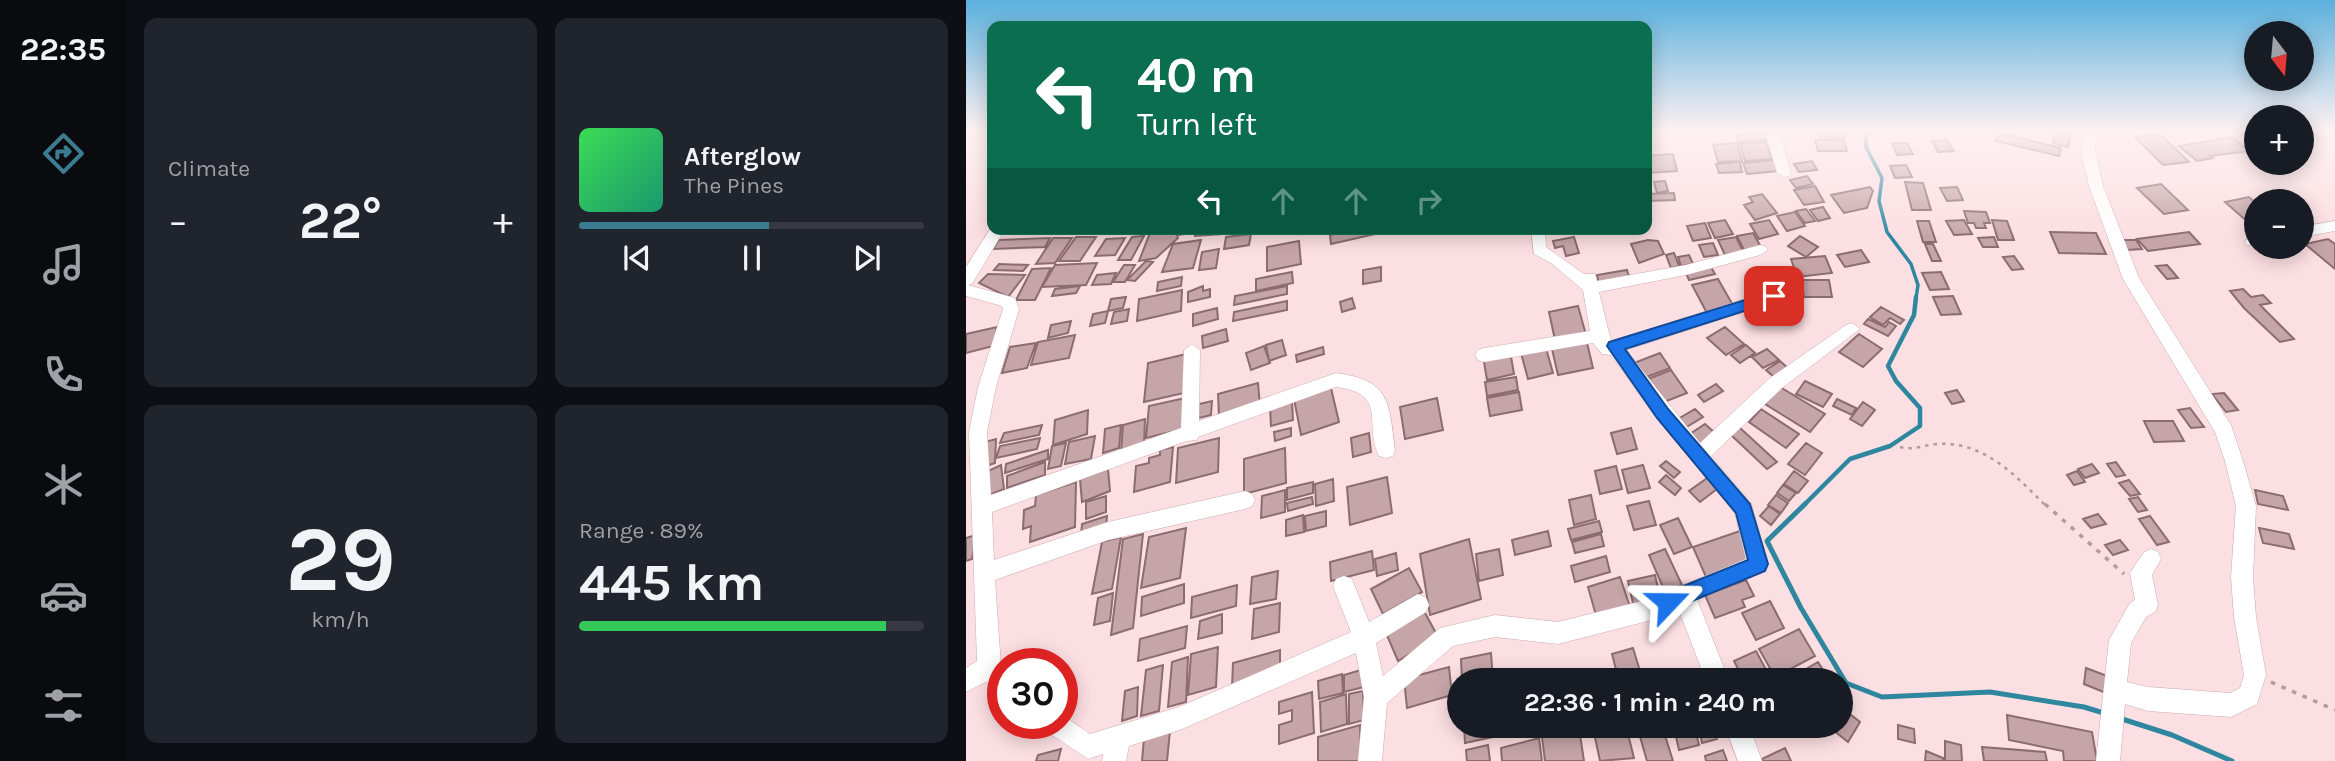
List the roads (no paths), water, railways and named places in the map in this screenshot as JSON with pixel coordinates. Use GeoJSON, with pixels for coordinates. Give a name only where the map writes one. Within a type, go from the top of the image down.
{"type":"FeatureCollection","features":[{"type":"Feature","properties":{"kind":"street"},"geometry":{"type":"LineString","coordinates":[[1782,166],[1784,173]]}},
{"type":"Feature","properties":{"kind":"street"},"geometry":{"type":"LineString","coordinates":[[2091,166],[2096,186],[2131,279],[2224,430],[2234,461],[2246,506],[2243,590],[2255,675],[2249,696],[2231,705],[2148,699],[2115,690]]}},
{"type":"Feature","properties":{"kind":"street"},"geometry":{"type":"LineString","coordinates":[[2314,230],[2335,226]]}},
{"type":"Feature","properties":{"kind":"street"},"geometry":{"type":"LineString","coordinates":[[966,280],[994,235]]}},
{"type":"Feature","properties":{"kind":"street"},"geometry":{"type":"LineString","coordinates":[[1376,697],[1448,636],[1495,626],[1558,634],[1651,609],[1759,564],[1744,509],[1663,414],[1607,341],[1590,283],[1539,250],[1538,235]]}},
{"type":"Feature","properties":{"kind":"street"},"geometry":{"type":"LineString","coordinates":[[1590,283],[1686,270],[1760,250]]}},
{"type":"Feature","properties":{"kind":"street"},"geometry":{"type":"LineString","coordinates":[[966,290],[1009,302],[1011,309],[987,387],[978,432],[984,574],[993,648]]}},
{"type":"Feature","properties":{"kind":"street"},"geometry":{"type":"LineString","coordinates":[[1484,355],[1607,341],[1774,296]]}},
{"type":"Feature","properties":{"kind":"street"},"geometry":{"type":"LineString","coordinates":[[1699,456],[1776,383],[1852,329]]}},
{"type":"Feature","properties":{"kind":"street"},"geometry":{"type":"LineString","coordinates":[[1190,435],[1192,350]]}},
{"type":"Feature","properties":{"kind":"street"},"geometry":{"type":"LineString","coordinates":[[982,507],[1190,435],[1326,383],[1364,383],[1377,395],[1387,450]]}},
{"type":"Feature","properties":{"kind":"street"},"geometry":{"type":"LineString","coordinates":[[984,574],[1108,531],[1245,500]]}},
{"type":"Feature","properties":{"kind":"street"},"geometry":{"type":"LineString","coordinates":[[2108,756],[2120,640],[2138,610],[2147,605],[2141,573],[2151,559]]}},
{"type":"Feature","properties":{"kind":"street"},"geometry":{"type":"LineString","coordinates":[[1344,586],[1364,638],[1376,697],[1370,761]]}},
{"type":"Feature","properties":{"kind":"street"},"geometry":{"type":"LineString","coordinates":[[1684,594],[1713,668]]}},
{"type":"Feature","properties":{"kind":"street"},"geometry":{"type":"LineString","coordinates":[[1077,739],[1088,747],[1116,749],[1180,718],[1364,638],[1419,605]]}},
{"type":"Feature","properties":{"kind":"street"},"geometry":{"type":"LineString","coordinates":[[966,681],[987,677]]}},
{"type":"Feature","properties":{"kind":"street"},"geometry":{"type":"LineString","coordinates":[[1741,738],[1750,761]]}},
{"type":"Feature","properties":{"kind":"waterway"},"geometry":{"type":"LineString","coordinates":[[1876,166],[1882,178],[1879,201],[1887,232],[1911,264],[1918,285],[1916,298]]}},
{"type":"Feature","properties":{"kind":"waterway"},"geometry":{"type":"LineString","coordinates":[[1805,504],[1850,459],[1890,446],[1920,426],[1920,408],[1896,381],[1888,366],[1914,315],[1916,297]]}},
{"type":"Feature","properties":{"kind":"waterway"},"geometry":{"type":"LineString","coordinates":[[1805,504],[1767,541],[1801,608],[1846,683],[1882,697],[1990,692],[2084,707],[2107,714]]}},
{"type":"Feature","properties":{"kind":"waterway"},"geometry":{"type":"LineString","coordinates":[[2119,718],[2172,735],[2232,761]]}}]}
